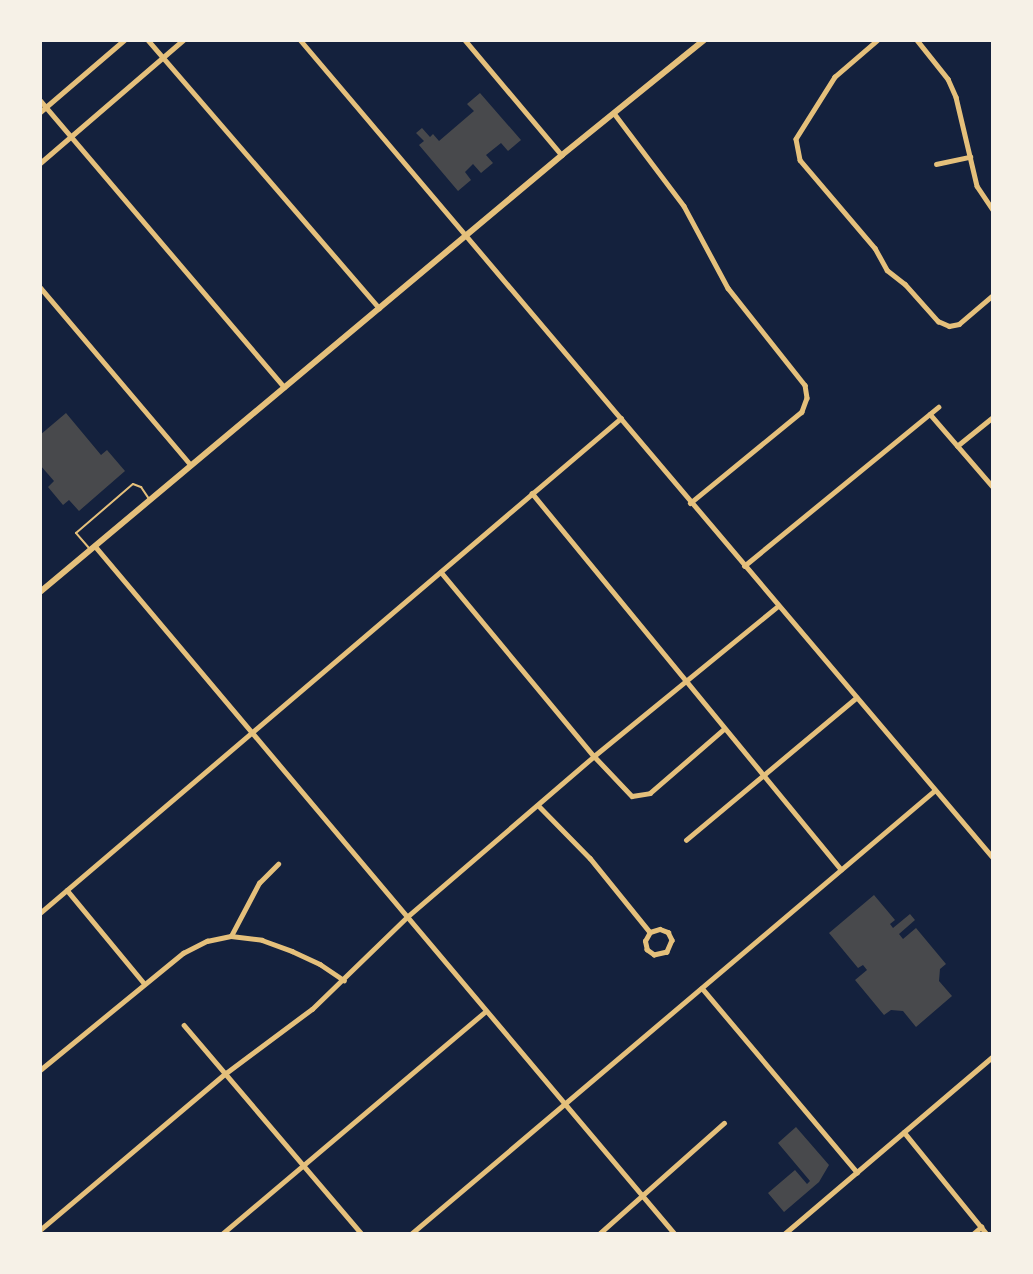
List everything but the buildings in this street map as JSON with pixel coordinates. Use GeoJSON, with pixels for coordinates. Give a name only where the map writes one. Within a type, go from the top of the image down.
{"type":"FeatureCollection","features":[{"type":"Feature","properties":{"kind":"main road"},"geometry":{"type":"LineString","coordinates":[[40,592],[562,155],[704,40]]}},
{"type":"Feature","properties":{"kind":"street"},"geometry":{"type":"LineString","coordinates":[[43,109],[124,40]]}},
{"type":"Feature","properties":{"kind":"street"},"geometry":{"type":"LineString","coordinates":[[148,40],[379,308]]}},
{"type":"Feature","properties":{"kind":"street"},"geometry":{"type":"LineString","coordinates":[[40,163],[183,40]]}},
{"type":"Feature","properties":{"kind":"street"},"geometry":{"type":"LineString","coordinates":[[300,40],[993,858]]}},
{"type":"Feature","properties":{"kind":"street"},"geometry":{"type":"LineString","coordinates":[[465,40],[562,155]]}},
{"type":"Feature","properties":{"kind":"street"},"geometry":{"type":"LineString","coordinates":[[878,40],[835,77],[796,139],[795,149],[800,160],[875,248],[887,270],[905,284],[938,321],[948,326],[958,324],[993,295]]}},
{"type":"Feature","properties":{"kind":"street"},"geometry":{"type":"LineString","coordinates":[[917,40],[948,79],[956,97],[977,186],[993,211]]}},
{"type":"Feature","properties":{"kind":"street"},"geometry":{"type":"LineString","coordinates":[[40,100],[43,109],[71,136],[285,387]]}},
{"type":"Feature","properties":{"kind":"street"},"geometry":{"type":"LineString","coordinates":[[614,113],[684,206],[716,271],[805,385],[807,398],[802,412],[691,503]]}},
{"type":"Feature","properties":{"kind":"street"},"geometry":{"type":"LineString","coordinates":[[936,164],[970,157]]}},
{"type":"Feature","properties":{"kind":"street"},"geometry":{"type":"LineString","coordinates":[[40,287],[191,466]]}},
{"type":"Feature","properties":{"kind":"street"},"geometry":{"type":"LineString","coordinates":[[744,566],[938,407]]}},
{"type":"Feature","properties":{"kind":"street"},"geometry":{"type":"LineString","coordinates":[[930,414],[993,486]]}},
{"type":"Feature","properties":{"kind":"street"},"geometry":{"type":"LineString","coordinates":[[957,446],[993,416]]}},
{"type":"Feature","properties":{"kind":"street"},"geometry":{"type":"LineString","coordinates":[[40,913],[621,418]]}},
{"type":"Feature","properties":{"kind":"street"},"geometry":{"type":"LineString","coordinates":[[532,493],[841,869]]}},
{"type":"Feature","properties":{"kind":"street"},"geometry":{"type":"LineString","coordinates":[[92,547],[253,733],[485,1012],[675,1234]]}},
{"type":"Feature","properties":{"kind":"street"},"geometry":{"type":"LineString","coordinates":[[441,572],[594,757],[632,796],[650,793],[724,729]]}},
{"type":"Feature","properties":{"kind":"street"},"geometry":{"type":"LineString","coordinates":[[40,1230],[226,1073],[285,1031],[344,980],[407,917],[594,757],[778,606]]}},
{"type":"Feature","properties":{"kind":"street"},"geometry":{"type":"LineString","coordinates":[[685,840],[856,698]]}},
{"type":"Feature","properties":{"kind":"street"},"geometry":{"type":"LineString","coordinates":[[411,1234],[934,791]]}},
{"type":"Feature","properties":{"kind":"street"},"geometry":{"type":"LineString","coordinates":[[539,806],[590,858],[650,932]]}},
{"type":"Feature","properties":{"kind":"street"},"geometry":{"type":"LineString","coordinates":[[230,936],[258,883],[278,864]]}},
{"type":"Feature","properties":{"kind":"street"},"geometry":{"type":"LineString","coordinates":[[67,890],[144,983]]}},
{"type":"Feature","properties":{"kind":"street"},"geometry":{"type":"LineString","coordinates":[[660,929],[668,932],[672,945],[667,953],[659,956],[647,950],[645,941],[650,932],[660,929]]}},
{"type":"Feature","properties":{"kind":"street"},"geometry":{"type":"LineString","coordinates":[[40,1070],[144,983],[183,953],[207,941],[230,936],[262,940],[320,964],[344,980]]}},
{"type":"Feature","properties":{"kind":"street"},"geometry":{"type":"LineString","coordinates":[[702,988],[857,1172]]}},
{"type":"Feature","properties":{"kind":"street"},"geometry":{"type":"LineString","coordinates":[[222,1234],[485,1012]]}},
{"type":"Feature","properties":{"kind":"street"},"geometry":{"type":"LineString","coordinates":[[184,1025],[362,1234]]}},
{"type":"Feature","properties":{"kind":"street"},"geometry":{"type":"LineString","coordinates":[[784,1234],[993,1056]]}},
{"type":"Feature","properties":{"kind":"street"},"geometry":{"type":"LineString","coordinates":[[598,1234],[724,1123]]}},
{"type":"Feature","properties":{"kind":"street"},"geometry":{"type":"LineString","coordinates":[[904,1132],[987,1234]]}},
{"type":"Feature","properties":{"kind":"street"},"geometry":{"type":"LineString","coordinates":[[972,1234],[981,1227]]}},
{"type":"Feature","properties":{"kind":"lane"},"geometry":{"type":"LineString","coordinates":[[92,547],[76,533],[133,484],[141,487],[150,499]]}}]}
